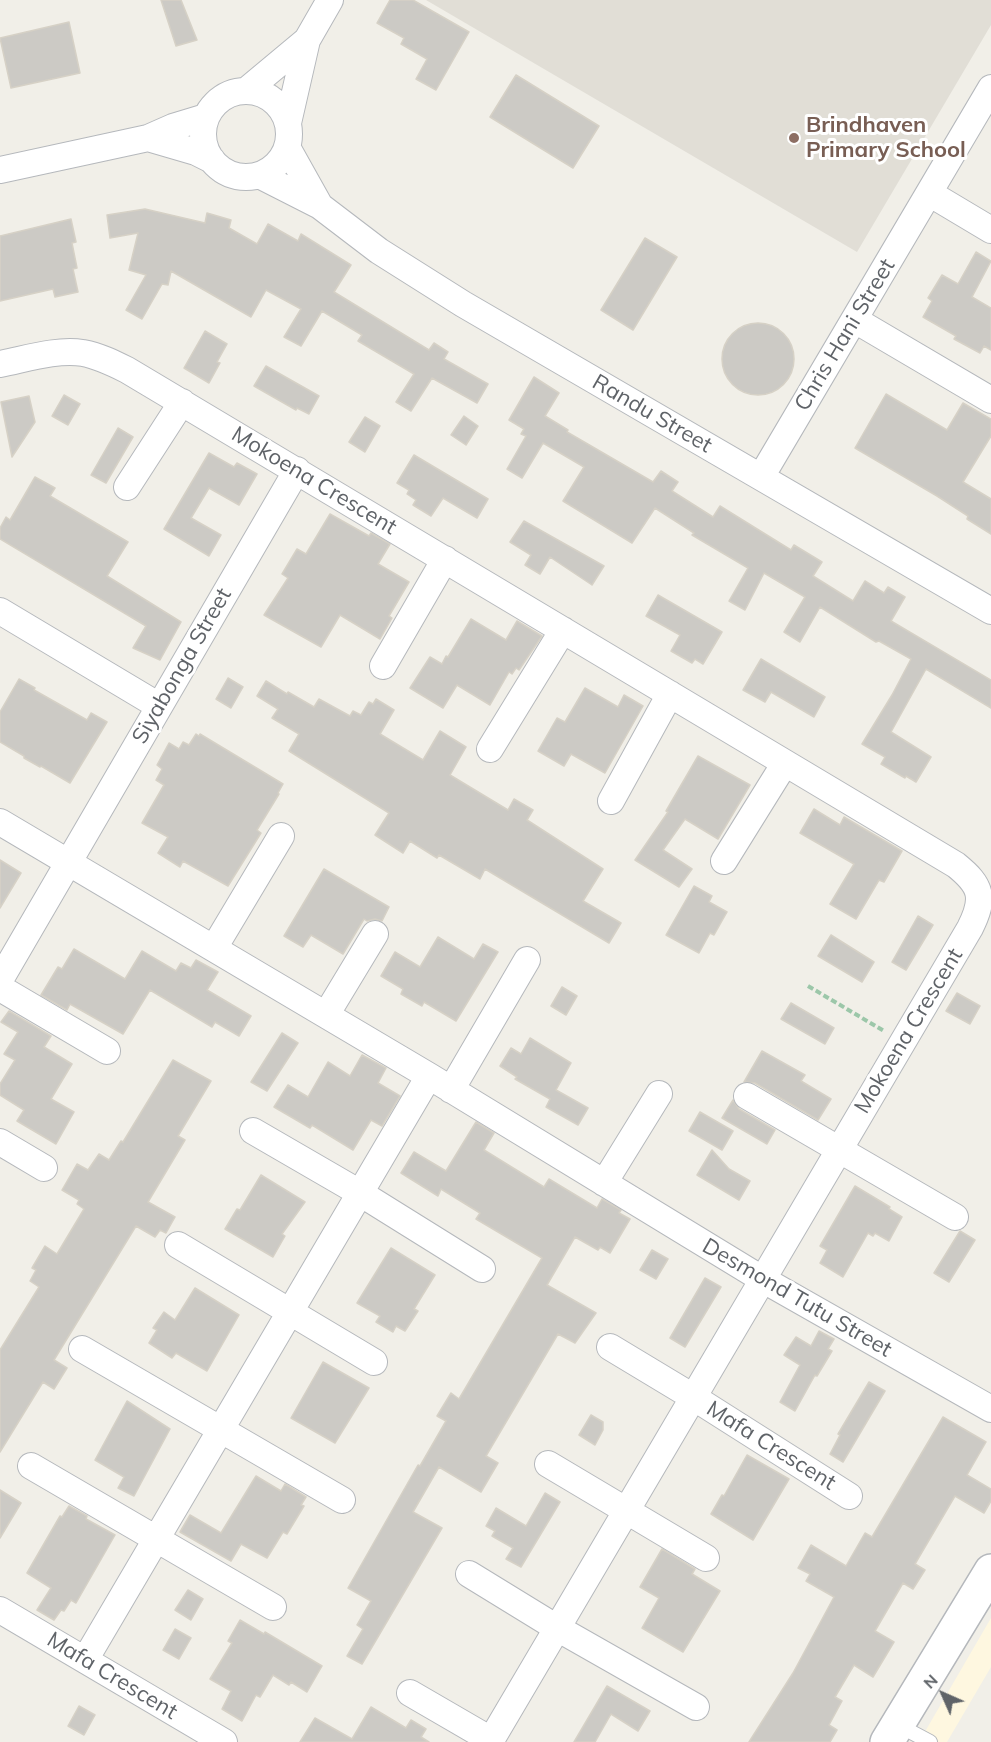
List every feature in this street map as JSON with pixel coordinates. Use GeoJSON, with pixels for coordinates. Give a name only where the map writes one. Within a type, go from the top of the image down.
{"type":"FeatureCollection","features":[{"type":"Feature","properties":{"kind":"street"},"geometry":{"type":"LineString","coordinates":[[148,138],[196,152],[212,160],[228,173],[238,176],[259,175],[276,164],[288,135],[307,40],[330,0]]}},
{"type":"Feature","properties":{"kind":"street"},"geometry":{"type":"LineString","coordinates":[[247,90],[307,40]]}},
{"type":"Feature","properties":{"kind":"street","name":"Chris Hani Street"},"geometry":{"type":"LineString","coordinates":[[761,477],[991,88]]}},
{"type":"Feature","properties":{"kind":"street"},"geometry":{"type":"LineString","coordinates":[[212,160],[203,140],[206,117],[211,108],[227,94],[247,90],[258,92],[278,103],[288,135]]}},
{"type":"Feature","properties":{"kind":"street"},"geometry":{"type":"LineString","coordinates":[[0,170],[148,138],[206,117]]}},
{"type":"Feature","properties":{"kind":"street","name":"Randu Street"},"geometry":{"type":"LineString","coordinates":[[288,135],[320,206]]}},
{"type":"Feature","properties":{"kind":"street","name":"Randu Street"},"geometry":{"type":"LineString","coordinates":[[259,175],[320,206],[343,225],[415,275],[991,611]]}},
{"type":"Feature","properties":{"kind":"street"},"geometry":{"type":"LineString","coordinates":[[929,193],[991,230]]}},
{"type":"Feature","properties":{"kind":"street"},"geometry":{"type":"LineString","coordinates":[[855,320],[991,400]]}},
{"type":"Feature","properties":{"kind":"street","name":"Mokoena Crescent"},"geometry":{"type":"LineString","coordinates":[[0,364],[60,353],[83,353],[104,359],[127,370],[956,865],[968,875],[976,886],[984,917],[903,1042],[762,1279]]}},
{"type":"Feature","properties":{"kind":"street"},"geometry":{"type":"LineString","coordinates":[[127,487],[182,402]]}},
{"type":"Feature","properties":{"kind":"street","name":"Siyabonga Street"},"geometry":{"type":"LineString","coordinates":[[68,862],[297,470]]}},
{"type":"Feature","properties":{"kind":"street"},"geometry":{"type":"LineString","coordinates":[[383,666],[445,559]]}},
{"type":"Feature","properties":{"kind":"street"},"geometry":{"type":"LineString","coordinates":[[0,611],[159,706]]}},
{"type":"Feature","properties":{"kind":"street"},"geometry":{"type":"LineString","coordinates":[[490,749],[563,630]]}},
{"type":"Feature","properties":{"kind":"street"},"geometry":{"type":"LineString","coordinates":[[611,801],[670,694]]}},
{"type":"Feature","properties":{"kind":"street"},"geometry":{"type":"LineString","coordinates":[[724,861],[786,763]]}},
{"type":"Feature","properties":{"kind":"street","name":"Desmond Tutu Street"},"geometry":{"type":"LineString","coordinates":[[0,822],[429,1076],[762,1279],[991,1409]]}},
{"type":"Feature","properties":{"kind":"street"},"geometry":{"type":"LineString","coordinates":[[214,948],[281,836]]}},
{"type":"Feature","properties":{"kind":"street"},"geometry":{"type":"LineString","coordinates":[[0,980],[68,862]]}},
{"type":"Feature","properties":{"kind":"street"},"geometry":{"type":"LineString","coordinates":[[326,1015],[375,934]]}},
{"type":"Feature","properties":{"kind":"street"},"geometry":{"type":"LineString","coordinates":[[451,1090],[527,960]]}},
{"type":"Feature","properties":{"kind":"street"},"geometry":{"type":"LineString","coordinates":[[0,987],[107,1051]]}},
{"type":"Feature","properties":{"kind":"street"},"geometry":{"type":"LineString","coordinates":[[85,1660],[429,1076]]}},
{"type":"Feature","properties":{"kind":"street"},"geometry":{"type":"LineString","coordinates":[[604,1183],[659,1094]]}},
{"type":"Feature","properties":{"kind":"street"},"geometry":{"type":"LineString","coordinates":[[747,1096],[955,1217]]}},
{"type":"Feature","properties":{"kind":"street"},"geometry":{"type":"LineString","coordinates":[[253,1131],[360,1193],[482,1269]]}},
{"type":"Feature","properties":{"kind":"street"},"geometry":{"type":"LineString","coordinates":[[0,1142],[44,1168]]}},
{"type":"Feature","properties":{"kind":"street"},"geometry":{"type":"LineString","coordinates":[[178,1245],[374,1362]]}},
{"type":"Feature","properties":{"kind":"street","name":"Mafa Crescent"},"geometry":{"type":"LineString","coordinates":[[410,1693],[490,1741],[762,1279]]}},
{"type":"Feature","properties":{"kind":"street","name":"Mafa Crescent"},"geometry":{"type":"LineString","coordinates":[[610,1347],[849,1496]]}},
{"type":"Feature","properties":{"kind":"street"},"geometry":{"type":"LineString","coordinates":[[82,1349],[342,1500]]}},
{"type":"Feature","properties":{"kind":"street"},"geometry":{"type":"LineString","coordinates":[[548,1464],[706,1558]]}},
{"type":"Feature","properties":{"kind":"street"},"geometry":{"type":"LineString","coordinates":[[31,1466],[273,1607]]}},
{"type":"Feature","properties":{"kind":"street"},"geometry":{"type":"LineString","coordinates":[[892,1733],[991,1571]]}},
{"type":"Feature","properties":{"kind":"street"},"geometry":{"type":"LineString","coordinates":[[469,1574],[557,1628],[696,1707]]}},
{"type":"Feature","properties":{"kind":"street","name":"Mafa Crescent"},"geometry":{"type":"LineString","coordinates":[[0,1610],[224,1742]]}},
{"type":"Feature","properties":{"kind":"lane"},"geometry":{"type":"LineString","coordinates":[[892,1733],[930,1742]]}},
{"type":"Feature","properties":{"kind":"path"},"geometry":{"type":"LineString","coordinates":[[808,986],[903,1042]]}},
{"type":"Feature","properties":{"kind":"shaded area","name":"Brindhaven Primary School"},"geometry":{"type":"Polygon","coordinates":[[[426,0],[991,0],[991,25],[857,252],[426,0]]]}},
{"type":"Feature","properties":{"kind":"shaded area"},"geometry":{"type":"Polygon","coordinates":[[[991,1618],[991,1667],[947,1742],[919,1742],[991,1618]]]}},
{"type":"Feature","properties":{"kind":"building"},"geometry":{"type":"Polygon","coordinates":[[[161,0],[181,0],[197,40],[176,46],[161,0]]]}},
{"type":"Feature","properties":{"kind":"building"},"geometry":{"type":"Polygon","coordinates":[[[390,0],[413,0],[469,32],[436,90],[416,79],[427,59],[401,44],[404,38],[377,23],[390,0]]]}},
{"type":"Feature","properties":{"kind":"building"},"geometry":{"type":"Polygon","coordinates":[[[69,22],[80,73],[11,88],[0,38],[69,22]]]}},
{"type":"Feature","properties":{"kind":"building"},"geometry":{"type":"Polygon","coordinates":[[[516,75],[599,126],[573,168],[490,117],[516,75]]]}},
{"type":"Feature","properties":{"kind":"building"},"geometry":{"type":"Polygon","coordinates":[[[145,209],[205,223],[207,213],[231,220],[229,228],[257,244],[268,224],[298,241],[301,234],[351,265],[334,292],[429,350],[434,343],[448,352],[444,359],[488,384],[477,403],[432,378],[411,411],[396,402],[414,374],[358,341],[362,335],[322,311],[301,346],[284,337],[301,309],[266,290],[251,317],[171,271],[168,285],[162,284],[142,319],[126,310],[146,275],[129,270],[138,233],[110,238],[107,215],[145,209]]]}},
{"type":"Feature","properties":{"kind":"building"},"geometry":{"type":"Polygon","coordinates":[[[71,219],[76,242],[72,243],[77,268],[73,269],[78,292],[55,297],[53,289],[0,301],[0,236],[71,219]]]}},
{"type":"Feature","properties":{"kind":"building"},"geometry":{"type":"Polygon","coordinates":[[[645,238],[677,257],[633,330],[601,310],[645,238]]]}},
{"type":"Feature","properties":{"kind":"building"},"geometry":{"type":"Polygon","coordinates":[[[976,252],[991,261],[972,297],[991,308],[991,350],[984,346],[980,353],[954,339],[956,336],[923,317],[932,301],[928,298],[942,275],[958,284],[976,252]]]}},
{"type":"Feature","properties":{"kind":"building"},"geometry":{"type":"Polygon","coordinates":[[[751,323],[765,323],[784,333],[794,352],[794,366],[784,385],[765,395],[751,395],[732,385],[722,366],[722,352],[732,333],[751,323]]]}},
{"type":"Feature","properties":{"kind":"building"},"geometry":{"type":"Polygon","coordinates":[[[205,331],[227,344],[209,383],[184,368],[205,331]]]}},
{"type":"Feature","properties":{"kind":"building"},"geometry":{"type":"Polygon","coordinates":[[[266,366],[319,396],[309,414],[297,408],[296,410],[254,386],[266,366]]]}},
{"type":"Feature","properties":{"kind":"building"},"geometry":{"type":"Polygon","coordinates":[[[534,377],[559,393],[545,416],[568,430],[567,432],[653,482],[661,471],[678,482],[672,491],[713,517],[720,506],[791,550],[794,545],[822,562],[813,576],[853,601],[865,581],[884,593],[888,587],[905,597],[891,621],[991,680],[991,708],[926,669],[891,732],[931,757],[916,782],[881,764],[885,757],[862,744],[911,659],[879,641],[876,642],[820,607],[800,642],[784,632],[805,597],[764,573],[745,610],[729,601],[748,568],[692,535],[694,533],[655,508],[632,543],[563,501],[584,467],[543,443],[522,478],[507,469],[526,436],[521,434],[524,429],[509,420],[534,377]]]}},
{"type":"Feature","properties":{"kind":"building"},"geometry":{"type":"Polygon","coordinates":[[[886,394],[947,430],[963,403],[991,419],[991,436],[963,482],[991,499],[991,534],[937,496],[855,448],[886,394]]]}},
{"type":"Feature","properties":{"kind":"building"},"geometry":{"type":"Polygon","coordinates":[[[64,395],[80,404],[68,425],[52,416],[64,395]]]}},
{"type":"Feature","properties":{"kind":"building"},"geometry":{"type":"Polygon","coordinates":[[[29,396],[35,422],[12,457],[1,402],[29,396]]]}},
{"type":"Feature","properties":{"kind":"building"},"geometry":{"type":"Polygon","coordinates":[[[464,416],[478,426],[466,445],[451,435],[464,416]]]}},
{"type":"Feature","properties":{"kind":"building"},"geometry":{"type":"Polygon","coordinates":[[[365,417],[380,426],[365,452],[349,442],[365,417]]]}},
{"type":"Feature","properties":{"kind":"building"},"geometry":{"type":"Polygon","coordinates":[[[118,428],[133,437],[106,483],[91,475],[118,428]]]}},
{"type":"Feature","properties":{"kind":"building"},"geometry":{"type":"Polygon","coordinates":[[[209,453],[234,467],[237,463],[257,474],[239,505],[209,488],[191,518],[221,535],[209,556],[164,529],[209,453]]]}},
{"type":"Feature","properties":{"kind":"building"},"geometry":{"type":"Polygon","coordinates":[[[414,455],[488,499],[477,518],[443,498],[431,516],[413,505],[416,500],[407,494],[409,490],[397,483],[414,455]]]}},
{"type":"Feature","properties":{"kind":"building"},"geometry":{"type":"Polygon","coordinates":[[[35,477],[55,488],[50,496],[128,542],[107,576],[181,622],[160,660],[133,648],[146,626],[0,539],[0,528],[6,517],[10,520],[35,477]]]}},
{"type":"Feature","properties":{"kind":"building"},"geometry":{"type":"Polygon","coordinates":[[[330,514],[369,536],[371,533],[390,544],[378,564],[409,582],[389,616],[392,618],[380,639],[340,615],[321,647],[264,615],[288,578],[282,574],[297,549],[306,554],[330,514]]]}},
{"type":"Feature","properties":{"kind":"building"},"geometry":{"type":"Polygon","coordinates":[[[524,521],[604,566],[592,585],[550,557],[540,574],[525,565],[531,555],[510,542],[524,521]]]}},
{"type":"Feature","properties":{"kind":"building"},"geometry":{"type":"Polygon","coordinates":[[[658,595],[722,632],[703,664],[695,659],[692,663],[671,651],[680,635],[646,616],[658,595]]]}},
{"type":"Feature","properties":{"kind":"building"},"geometry":{"type":"Polygon","coordinates":[[[471,619],[506,640],[517,621],[542,636],[519,670],[516,668],[512,674],[509,672],[490,705],[457,685],[443,708],[410,688],[430,657],[442,664],[471,619]]]}},
{"type":"Feature","properties":{"kind":"building"},"geometry":{"type":"Polygon","coordinates":[[[761,659],[825,697],[814,717],[771,692],[765,702],[743,690],[761,659]]]}},
{"type":"Feature","properties":{"kind":"building"},"geometry":{"type":"Polygon","coordinates":[[[228,678],[243,687],[231,708],[216,699],[228,678]]]}},
{"type":"Feature","properties":{"kind":"building"},"geometry":{"type":"Polygon","coordinates":[[[19,679],[87,720],[91,713],[107,722],[70,783],[0,742],[0,712],[19,679]]]}},
{"type":"Feature","properties":{"kind":"building"},"geometry":{"type":"Polygon","coordinates":[[[266,681],[314,707],[319,699],[350,716],[353,711],[361,715],[369,702],[373,704],[376,699],[394,710],[380,734],[423,760],[440,731],[466,747],[450,775],[508,810],[514,799],[533,810],[527,820],[603,869],[583,901],[621,923],[609,943],[485,869],[480,879],[439,855],[437,858],[410,841],[403,853],[375,835],[389,813],[289,751],[299,734],[272,718],[278,709],[257,696],[266,681]]]}},
{"type":"Feature","properties":{"kind":"building"},"geometry":{"type":"Polygon","coordinates":[[[585,688],[618,707],[624,695],[643,706],[605,773],[571,754],[564,766],[538,751],[557,718],[565,722],[585,688]]]}},
{"type":"Feature","properties":{"kind":"building"},"geometry":{"type":"Polygon","coordinates":[[[196,734],[199,736],[200,734],[283,784],[257,830],[261,833],[228,886],[183,861],[180,867],[158,853],[168,837],[142,823],[164,785],[156,780],[162,769],[157,765],[169,743],[179,749],[183,742],[189,745],[196,734]]]}},
{"type":"Feature","properties":{"kind":"building"},"geometry":{"type":"Polygon","coordinates":[[[698,756],[750,785],[718,839],[685,819],[663,850],[692,869],[679,887],[635,860],[668,812],[666,811],[698,756]]]}},
{"type":"Feature","properties":{"kind":"building"},"geometry":{"type":"Polygon","coordinates":[[[814,809],[840,825],[844,817],[902,851],[884,882],[879,880],[856,919],[830,904],[854,864],[800,833],[814,809]]]}},
{"type":"Feature","properties":{"kind":"building"},"geometry":{"type":"Polygon","coordinates":[[[0,860],[21,873],[0,908],[0,860]]]}},
{"type":"Feature","properties":{"kind":"building"},"geometry":{"type":"Polygon","coordinates":[[[324,869],[389,907],[382,921],[364,919],[343,954],[311,935],[303,947],[284,936],[324,869]]]}},
{"type":"Feature","properties":{"kind":"building"},"geometry":{"type":"Polygon","coordinates":[[[694,886],[712,896],[709,902],[727,912],[714,935],[710,933],[699,953],[666,935],[694,886]]]}},
{"type":"Feature","properties":{"kind":"building"},"geometry":{"type":"Polygon","coordinates":[[[918,916],[933,925],[906,970],[892,962],[918,916]]]}},
{"type":"Feature","properties":{"kind":"building"},"geometry":{"type":"Polygon","coordinates":[[[831,935],[874,962],[862,982],[818,956],[831,935]]]}},
{"type":"Feature","properties":{"kind":"building"},"geometry":{"type":"Polygon","coordinates":[[[438,937],[474,959],[483,944],[498,952],[456,1021],[424,1002],[422,1006],[401,994],[403,989],[381,976],[395,952],[420,967],[438,937]]]}},
{"type":"Feature","properties":{"kind":"building"},"geometry":{"type":"Polygon","coordinates":[[[74,949],[125,979],[142,951],[176,971],[181,963],[191,968],[196,960],[218,972],[207,990],[251,1016],[239,1036],[215,1022],[212,1027],[150,990],[123,1034],[70,1004],[67,1010],[41,995],[58,967],[62,969],[74,949]]]}},
{"type":"Feature","properties":{"kind":"building"},"geometry":{"type":"Polygon","coordinates":[[[562,987],[577,996],[566,1015],[551,1006],[562,987]]]}},
{"type":"Feature","properties":{"kind":"building"},"geometry":{"type":"Polygon","coordinates":[[[957,993],[980,1006],[970,1024],[946,1011],[957,993]]]}},
{"type":"Feature","properties":{"kind":"building"},"geometry":{"type":"Polygon","coordinates":[[[791,1003],[834,1028],[825,1044],[781,1019],[791,1003]]]}},
{"type":"Feature","properties":{"kind":"building"},"geometry":{"type":"Polygon","coordinates":[[[9,1011],[51,1036],[44,1047],[72,1064],[51,1099],[74,1112],[56,1144],[17,1121],[24,1110],[0,1095],[0,1084],[15,1060],[4,1054],[18,1032],[1,1022],[9,1011]]]}},
{"type":"Feature","properties":{"kind":"building"},"geometry":{"type":"Polygon","coordinates":[[[282,1033],[298,1043],[267,1091],[251,1082],[282,1033]]]}},
{"type":"Feature","properties":{"kind":"building"},"geometry":{"type":"Polygon","coordinates":[[[530,1038],[571,1063],[556,1090],[588,1108],[578,1125],[546,1107],[550,1099],[515,1079],[517,1077],[500,1066],[511,1048],[521,1054],[530,1038]]]}},
{"type":"Feature","properties":{"kind":"building"},"geometry":{"type":"Polygon","coordinates":[[[762,1051],[805,1075],[801,1081],[831,1099],[818,1120],[755,1083],[744,1082],[762,1051]]]}},
{"type":"Feature","properties":{"kind":"building"},"geometry":{"type":"Polygon","coordinates":[[[362,1055],[386,1068],[378,1083],[400,1096],[382,1126],[371,1120],[353,1150],[312,1125],[310,1128],[274,1107],[288,1085],[308,1097],[328,1062],[350,1076],[362,1055]]]}},
{"type":"Feature","properties":{"kind":"building"},"geometry":{"type":"Polygon","coordinates":[[[173,1060],[211,1081],[178,1136],[185,1140],[148,1202],[175,1217],[166,1233],[160,1230],[155,1237],[136,1226],[54,1360],[67,1368],[54,1389],[43,1382],[0,1452],[0,1350],[39,1287],[30,1281],[36,1270],[32,1268],[45,1246],[57,1254],[84,1209],[77,1204],[79,1200],[62,1190],[77,1164],[88,1170],[99,1154],[109,1160],[121,1141],[123,1142],[173,1060]]]}},
{"type":"Feature","properties":{"kind":"building"},"geometry":{"type":"Polygon","coordinates":[[[733,1100],[739,1109],[775,1130],[767,1144],[722,1118],[733,1100]]]}},
{"type":"Feature","properties":{"kind":"building"},"geometry":{"type":"Polygon","coordinates":[[[700,1112],[733,1131],[722,1150],[689,1131],[700,1112]]]}},
{"type":"Feature","properties":{"kind":"building"},"geometry":{"type":"Polygon","coordinates":[[[476,1122],[494,1133],[484,1150],[544,1187],[549,1179],[597,1208],[602,1199],[621,1210],[619,1213],[630,1219],[610,1253],[600,1247],[598,1250],[575,1237],[547,1285],[596,1313],[575,1343],[558,1334],[486,1456],[498,1463],[481,1492],[439,1467],[413,1512],[442,1528],[362,1664],[347,1656],[363,1629],[357,1625],[371,1601],[348,1588],[418,1465],[420,1466],[446,1421],[437,1416],[451,1393],[459,1399],[542,1258],[476,1219],[480,1213],[441,1189],[438,1196],[401,1173],[414,1152],[446,1171],[476,1122]]]}},
{"type":"Feature","properties":{"kind":"building"},"geometry":{"type":"Polygon","coordinates":[[[712,1150],[729,1169],[750,1181],[739,1200],[697,1175],[712,1150]]]}},
{"type":"Feature","properties":{"kind":"building"},"geometry":{"type":"Polygon","coordinates":[[[261,1175],[305,1202],[282,1234],[285,1236],[273,1257],[225,1229],[237,1209],[240,1210],[261,1175]]]}},
{"type":"Feature","properties":{"kind":"building"},"geometry":{"type":"Polygon","coordinates":[[[855,1186],[902,1217],[889,1241],[875,1233],[873,1236],[868,1233],[843,1277],[820,1263],[827,1250],[820,1246],[855,1186]]]}},
{"type":"Feature","properties":{"kind":"building"},"geometry":{"type":"Polygon","coordinates":[[[960,1231],[975,1240],[949,1282],[934,1273],[960,1231]]]}},
{"type":"Feature","properties":{"kind":"building"},"geometry":{"type":"Polygon","coordinates":[[[391,1248],[435,1275],[414,1309],[418,1311],[405,1331],[396,1326],[393,1332],[376,1322],[380,1316],[357,1303],[391,1248]]]}},
{"type":"Feature","properties":{"kind":"building"},"geometry":{"type":"Polygon","coordinates":[[[652,1250],[668,1259],[656,1279],[640,1270],[652,1250]]]}},
{"type":"Feature","properties":{"kind":"building"},"geometry":{"type":"Polygon","coordinates":[[[705,1278],[721,1287],[685,1347],[670,1338],[705,1278]]]}},
{"type":"Feature","properties":{"kind":"building"},"geometry":{"type":"Polygon","coordinates":[[[195,1288],[239,1315],[207,1371],[176,1353],[172,1358],[149,1343],[157,1330],[153,1328],[164,1312],[175,1320],[195,1288]]]}},
{"type":"Feature","properties":{"kind":"building"},"geometry":{"type":"Polygon","coordinates":[[[819,1331],[834,1339],[828,1349],[832,1351],[817,1376],[815,1375],[795,1411],[780,1402],[800,1365],[784,1355],[796,1337],[811,1346],[819,1331]]]}},
{"type":"Feature","properties":{"kind":"building"},"geometry":{"type":"Polygon","coordinates":[[[323,1362],[369,1388],[335,1443],[291,1418],[323,1362]]]}},
{"type":"Feature","properties":{"kind":"building"},"geometry":{"type":"Polygon","coordinates":[[[869,1382],[885,1391],[843,1462],[830,1454],[840,1435],[838,1434],[869,1382]]]}},
{"type":"Feature","properties":{"kind":"building"},"geometry":{"type":"Polygon","coordinates":[[[127,1401],[170,1429],[134,1496],[118,1488],[124,1477],[95,1460],[127,1401]]]}},
{"type":"Feature","properties":{"kind":"building"},"geometry":{"type":"Polygon","coordinates":[[[591,1415],[603,1422],[603,1430],[595,1445],[579,1435],[591,1415]]]}},
{"type":"Feature","properties":{"kind":"building"},"geometry":{"type":"Polygon","coordinates":[[[943,1417],[986,1442],[967,1475],[991,1489],[991,1501],[984,1513],[955,1496],[915,1564],[925,1570],[913,1589],[903,1583],[875,1631],[894,1642],[873,1677],[854,1665],[835,1697],[842,1701],[829,1725],[837,1730],[830,1742],[749,1742],[793,1673],[834,1597],[806,1581],[810,1574],[798,1568],[811,1545],[846,1566],[865,1533],[872,1537],[943,1417]]]}},
{"type":"Feature","properties":{"kind":"building"},"geometry":{"type":"Polygon","coordinates":[[[747,1455],[789,1479],[753,1540],[711,1514],[747,1455]]]}},
{"type":"Feature","properties":{"kind":"building"},"geometry":{"type":"Polygon","coordinates":[[[256,1476],[281,1491],[285,1484],[306,1497],[301,1505],[304,1506],[287,1534],[283,1532],[267,1558],[241,1544],[231,1561],[180,1532],[190,1515],[221,1533],[256,1476]]]}},
{"type":"Feature","properties":{"kind":"building"},"geometry":{"type":"Polygon","coordinates":[[[0,1490],[21,1503],[0,1538],[0,1490]]]}},
{"type":"Feature","properties":{"kind":"building"},"geometry":{"type":"Polygon","coordinates":[[[545,1493],[560,1502],[521,1567],[506,1559],[513,1548],[492,1536],[495,1531],[486,1526],[496,1508],[526,1526],[545,1493]]]}},
{"type":"Feature","properties":{"kind":"building"},"geometry":{"type":"Polygon","coordinates":[[[69,1506],[87,1516],[86,1519],[115,1535],[76,1603],[71,1600],[54,1620],[37,1610],[51,1588],[27,1573],[60,1516],[62,1517],[69,1506]]]}},
{"type":"Feature","properties":{"kind":"building"},"geometry":{"type":"Polygon","coordinates":[[[662,1549],[695,1569],[692,1574],[720,1591],[683,1652],[642,1628],[659,1598],[640,1587],[662,1549]]]}},
{"type":"Feature","properties":{"kind":"building"},"geometry":{"type":"Polygon","coordinates":[[[188,1590],[203,1599],[191,1620],[175,1610],[188,1590]]]}},
{"type":"Feature","properties":{"kind":"building"},"geometry":{"type":"Polygon","coordinates":[[[240,1620],[322,1666],[307,1692],[273,1675],[260,1697],[256,1695],[242,1721],[222,1709],[231,1691],[210,1679],[232,1643],[228,1641],[240,1620]]]}},
{"type":"Feature","properties":{"kind":"building"},"geometry":{"type":"Polygon","coordinates":[[[175,1629],[191,1638],[179,1659],[163,1650],[175,1629]]]}},
{"type":"Feature","properties":{"kind":"building"},"geometry":{"type":"Polygon","coordinates":[[[607,1686],[650,1711],[638,1731],[611,1714],[595,1742],[574,1742],[607,1686]]]}},
{"type":"Feature","properties":{"kind":"building"},"geometry":{"type":"Polygon","coordinates":[[[79,1706],[95,1715],[84,1735],[68,1726],[79,1706]]]}},
{"type":"Feature","properties":{"kind":"building"},"geometry":{"type":"Polygon","coordinates":[[[371,1707],[406,1728],[411,1720],[426,1729],[421,1737],[429,1742],[300,1742],[315,1718],[352,1739],[371,1707]]]}},
{"type":"Feature","properties":{"kind":"place","name":"Brindhaven Primary School"},"geometry":{"type":"Point","coordinates":[794,138]}}]}
